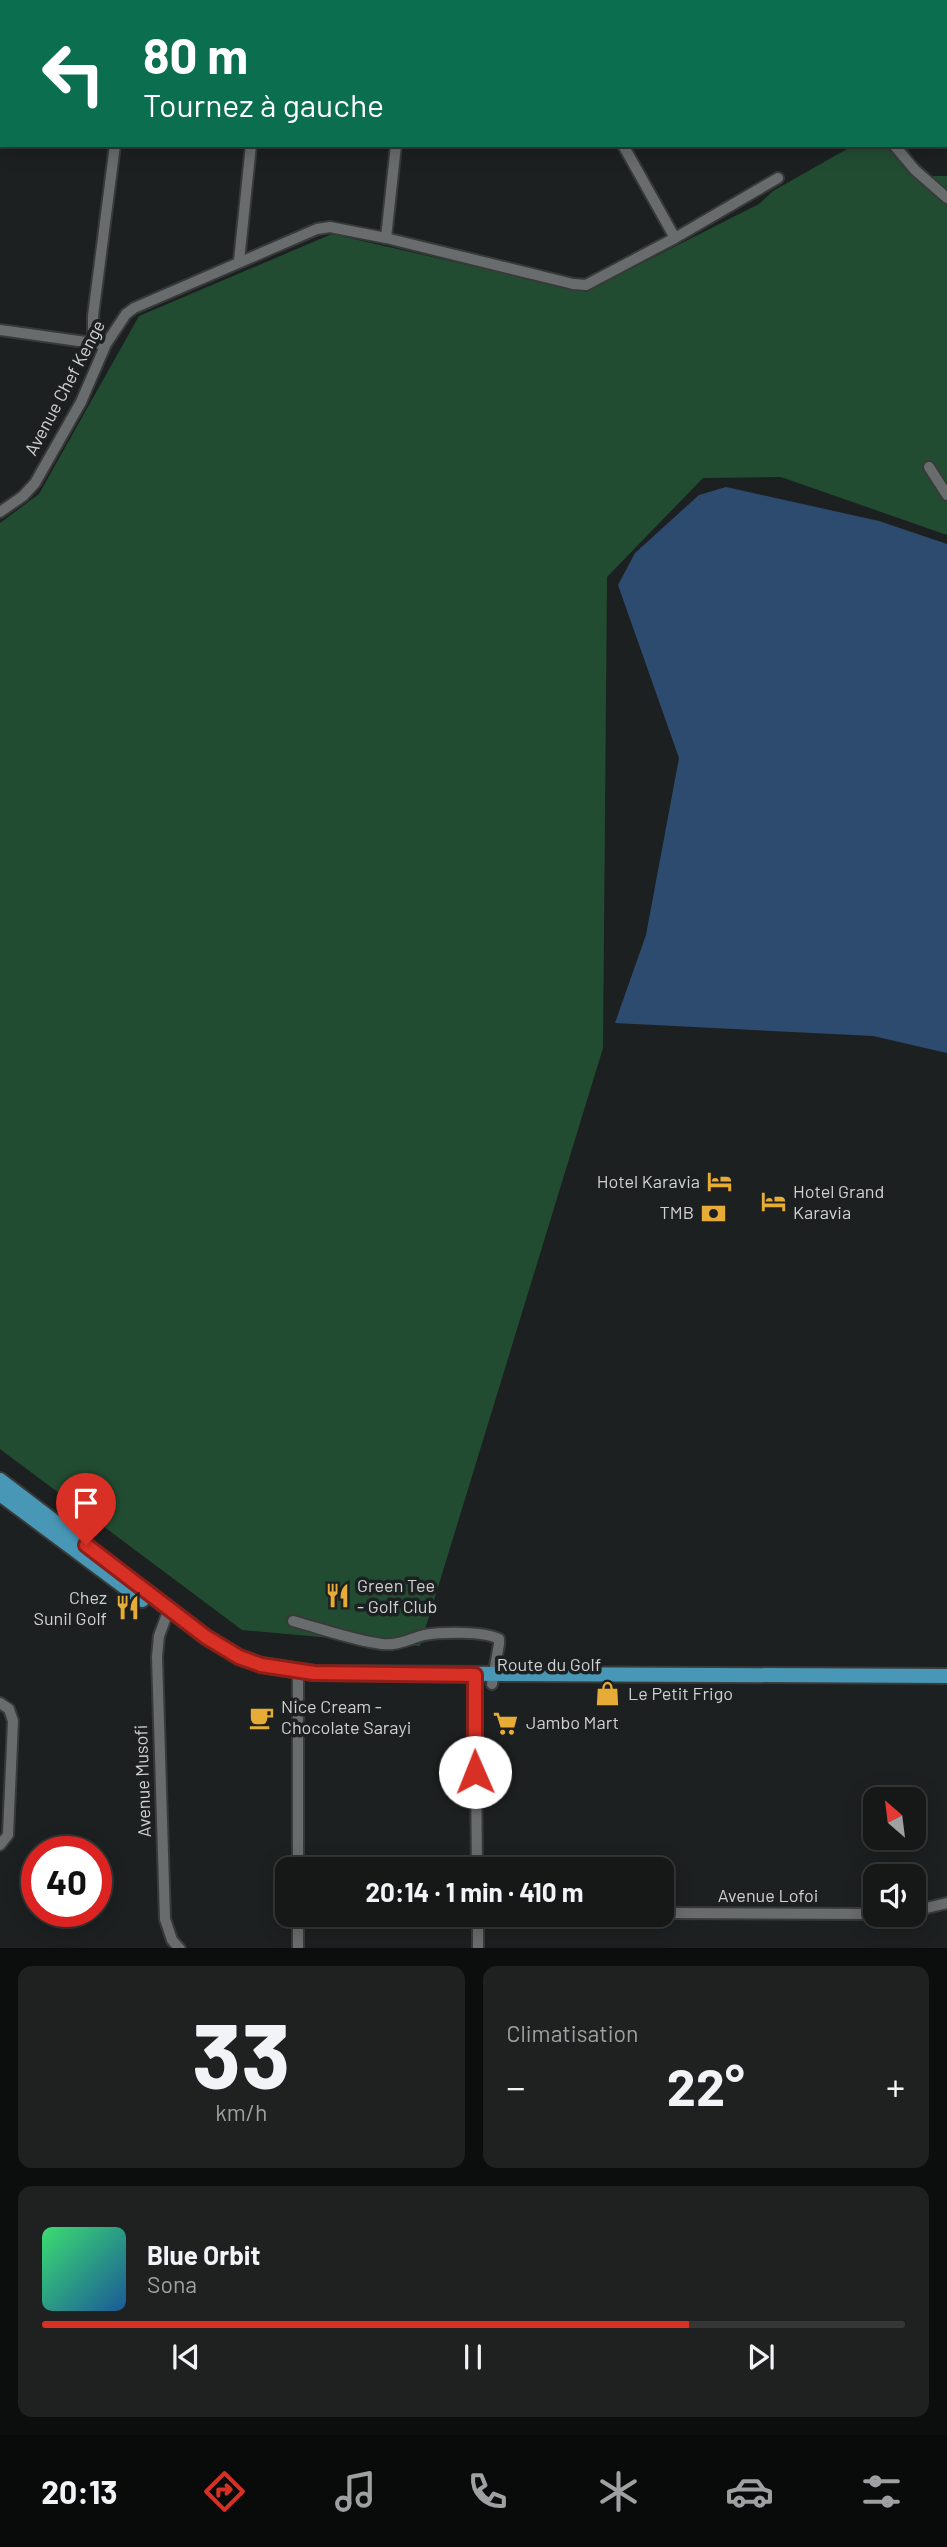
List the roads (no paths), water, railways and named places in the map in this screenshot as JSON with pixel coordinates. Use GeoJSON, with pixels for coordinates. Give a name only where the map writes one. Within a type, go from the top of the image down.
{"type":"FeatureCollection","features":[{"type":"Feature","properties":{"kind":"main road","name":"Route du Golf"},"geometry":{"type":"LineString","coordinates":[[2,1488],[226,1661],[256,1674],[493,1680],[947,1685]]}},
{"type":"Feature","properties":{"kind":"main road"},"geometry":{"type":"LineString","coordinates":[[493,1680],[947,1676]]}},
{"type":"Feature","properties":{"kind":"street"},"geometry":{"type":"LineString","coordinates":[[93,344],[93,316],[115,147]]}},
{"type":"Feature","properties":{"kind":"street"},"geometry":{"type":"LineString","coordinates":[[239,261],[251,147]]}},
{"type":"Feature","properties":{"kind":"street"},"geometry":{"type":"LineString","coordinates":[[396,147],[386,238],[582,285],[675,238],[778,178]]}},
{"type":"Feature","properties":{"kind":"street"},"geometry":{"type":"LineString","coordinates":[[624,147],[675,238]]}},
{"type":"Feature","properties":{"kind":"street"},"geometry":{"type":"LineString","coordinates":[[896,147],[915,170],[947,198]]}},
{"type":"Feature","properties":{"kind":"street","name":"Avenue Chef Kenge"},"geometry":{"type":"LineString","coordinates":[[0,512],[23,496],[35,483],[81,402],[106,344],[123,318],[134,308],[325,226],[386,238]]}},
{"type":"Feature","properties":{"kind":"street"},"geometry":{"type":"LineString","coordinates":[[0,330],[106,344]]}},
{"type":"Feature","properties":{"kind":"street"},"geometry":{"type":"LineString","coordinates":[[929,467],[947,495]]}},
{"type":"Feature","properties":{"kind":"street","name":"Avenue Musofi"},"geometry":{"type":"LineString","coordinates":[[167,1614],[157,1657],[165,1919],[168,1933],[180,1948]]}},
{"type":"Feature","properties":{"kind":"street"},"geometry":{"type":"LineString","coordinates":[[293,1621],[382,1644],[402,1643],[433,1634],[495,1636],[499,1639],[499,1644],[493,1680]]}},
{"type":"Feature","properties":{"kind":"street"},"geometry":{"type":"LineString","coordinates":[[297,1676],[298,1857]]}},
{"type":"Feature","properties":{"kind":"street"},"geometry":{"type":"LineString","coordinates":[[474,1679],[477,1857]]}},
{"type":"Feature","properties":{"kind":"street"},"geometry":{"type":"LineString","coordinates":[[0,1703],[9,1709],[13,1721],[8,1835],[0,1845]]}},
{"type":"Feature","properties":{"kind":"street"},"geometry":{"type":"LineString","coordinates":[[926,1908],[947,1903]]}},
{"type":"Feature","properties":{"kind":"street","name":"Avenue Lofoi"},"geometry":{"type":"LineString","coordinates":[[674,1913],[863,1913]]}},
{"type":"Feature","properties":{"kind":"street"},"geometry":{"type":"LineString","coordinates":[[298,1927],[298,1948]]}},
{"type":"Feature","properties":{"kind":"street"},"geometry":{"type":"LineString","coordinates":[[478,1927],[478,1948]]}},
{"type":"Feature","properties":{"kind":"water"},"geometry":{"type":"Polygon","coordinates":[[[726,487],[879,521],[947,544],[947,1053],[873,1036],[615,1023],[646,935],[679,758],[618,585],[635,553],[699,495],[726,487]]]}},
{"type":"Feature","properties":{"kind":"place","name":"Hotel Karavia"},"geometry":{"type":"Point","coordinates":[720,1182]}},
{"type":"Feature","properties":{"kind":"place","name":"Hotel Grand Karavia"},"geometry":{"type":"Point","coordinates":[773,1202]}},
{"type":"Feature","properties":{"kind":"place","name":"TMB"},"geometry":{"type":"Point","coordinates":[714,1213]}},
{"type":"Feature","properties":{"kind":"place","name":"Green Tee - Golf Club"},"geometry":{"type":"Point","coordinates":[337,1596]}},
{"type":"Feature","properties":{"kind":"place","name":"Chez Sunil Golf"},"geometry":{"type":"Point","coordinates":[127,1608]}},
{"type":"Feature","properties":{"kind":"place","name":"Le Petit Frigo"},"geometry":{"type":"Point","coordinates":[608,1694]}},
{"type":"Feature","properties":{"kind":"place","name":"Nice Cream - Chocolate Sarayi"},"geometry":{"type":"Point","coordinates":[261,1717]}},
{"type":"Feature","properties":{"kind":"place","name":"Jambo Mart"},"geometry":{"type":"Point","coordinates":[506,1723]}}]}
